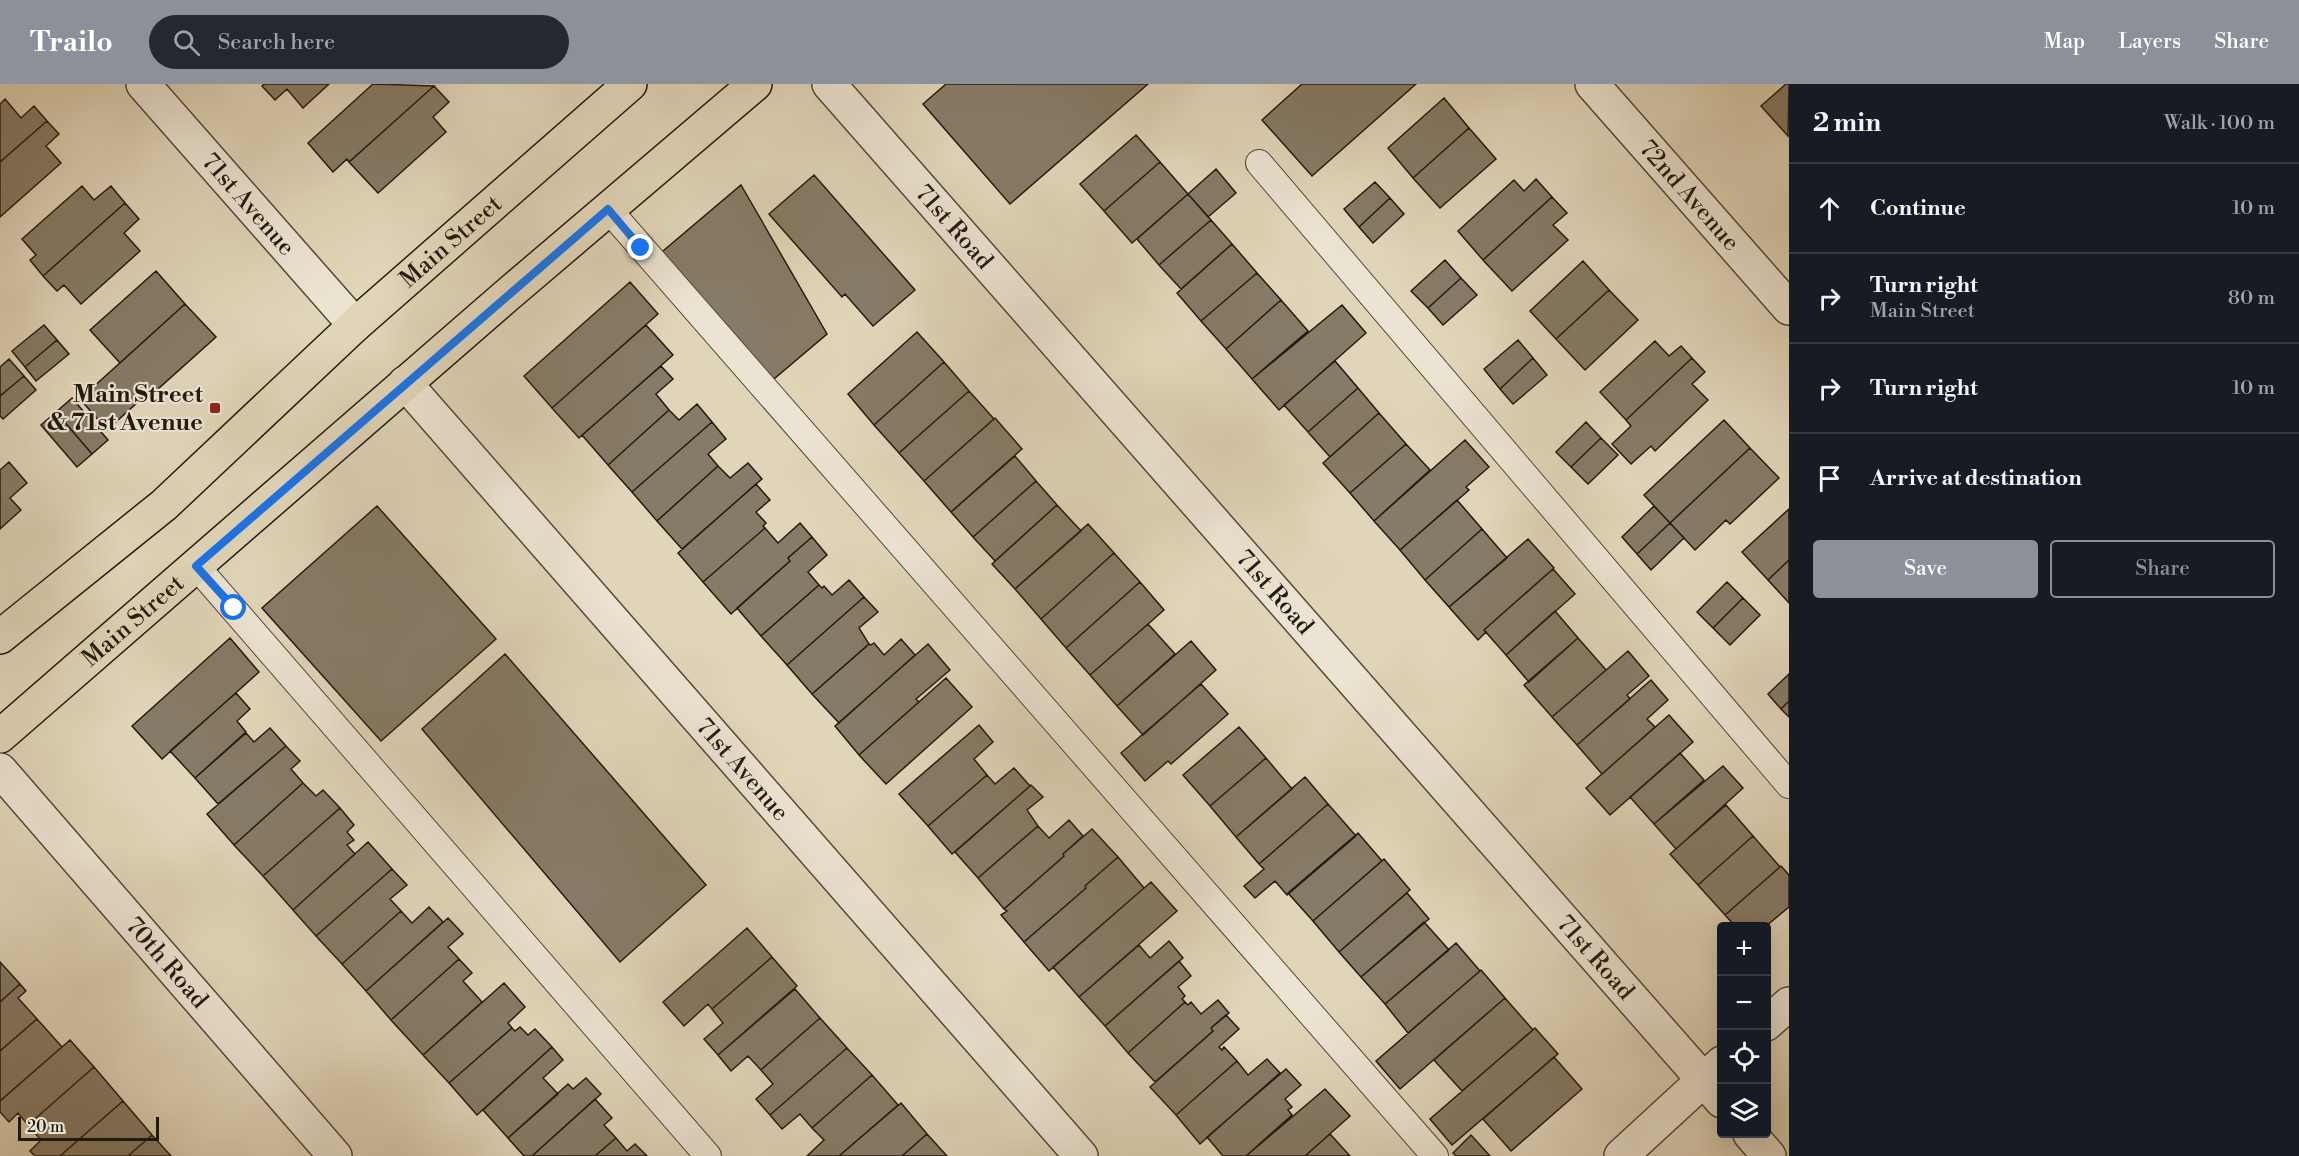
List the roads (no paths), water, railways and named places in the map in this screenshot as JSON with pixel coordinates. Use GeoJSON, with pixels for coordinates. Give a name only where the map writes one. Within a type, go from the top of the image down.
{"type":"FeatureCollection","features":[{"type":"Feature","properties":{"kind":"main road","name":"Main Street"},"geometry":{"type":"LineString","coordinates":[[0,637],[164,505],[355,325],[630,84]]}},
{"type":"Feature","properties":{"kind":"main road","name":"Main Street"},"geometry":{"type":"LineString","coordinates":[[0,736],[405,383],[755,84]]}},
{"type":"Feature","properties":{"kind":"street","name":"71st Avenue"},"geometry":{"type":"LineString","coordinates":[[143,84],[355,325]]}},
{"type":"Feature","properties":{"kind":"street","name":"72nd Avenue"},"geometry":{"type":"LineString","coordinates":[[1592,84],[1789,308]]}},
{"type":"Feature","properties":{"kind":"street","name":"71st Road"},"geometry":{"type":"LineString","coordinates":[[846,90],[1715,1081]]}},
{"type":"Feature","properties":{"kind":"street","name":"71st Avenue"},"geometry":{"type":"LineString","coordinates":[[405,383],[1081,1156]]}},
{"type":"Feature","properties":{"kind":"street","name":"70th Road"},"geometry":{"type":"LineString","coordinates":[[0,770],[334,1156]]}},
{"type":"Feature","properties":{"kind":"street"},"geometry":{"type":"LineString","coordinates":[[1771,1020],[1789,1004]]}},
{"type":"Feature","properties":{"kind":"street"},"geometry":{"type":"LineString","coordinates":[[1621,1156],[1715,1081]]}},
{"type":"Feature","properties":{"kind":"street"},"geometry":{"type":"LineString","coordinates":[[1753,1138],[1769,1156]]}},
{"type":"Feature","properties":{"kind":"lane"},"geometry":{"type":"LineString","coordinates":[[1259,163],[1789,785]]}},
{"type":"Feature","properties":{"kind":"lane"},"geometry":{"type":"LineString","coordinates":[[608,209],[1435,1156]]}},
{"type":"Feature","properties":{"kind":"lane"},"geometry":{"type":"LineString","coordinates":[[196,566],[708,1156]]}},
{"type":"Feature","properties":{"kind":"place","name":"Main Street & 71st Avenue"},"geometry":{"type":"Point","coordinates":[215,408]}}]}
